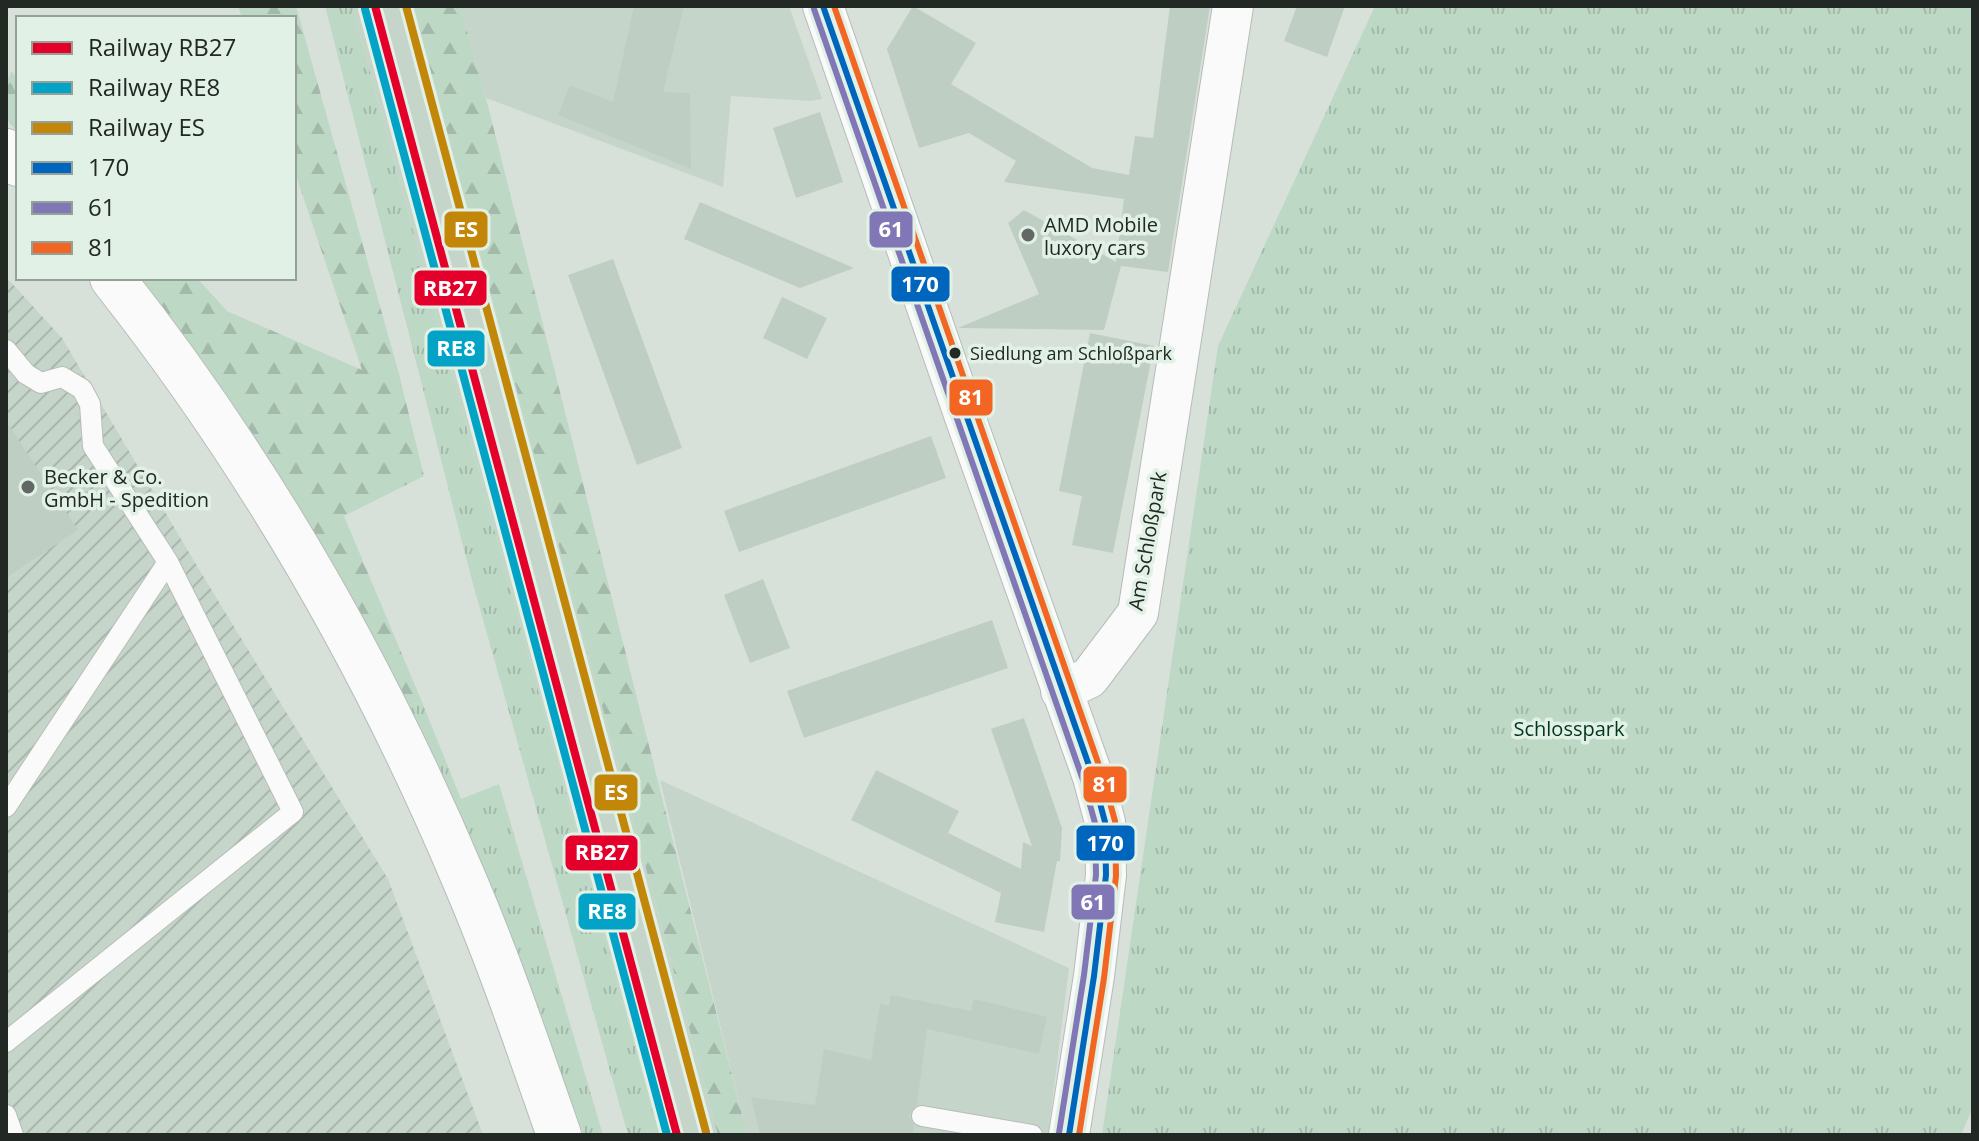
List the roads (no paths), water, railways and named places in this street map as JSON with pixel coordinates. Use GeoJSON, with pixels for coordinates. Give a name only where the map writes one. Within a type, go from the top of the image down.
{"type":"FeatureCollection","features":[{"type":"Feature","properties":{"kind":"main road"},"geometry":{"type":"LineString","coordinates":[[113,280],[197,392],[253,477],[352,644],[432,804],[464,879],[495,955],[559,1135]]}},
{"type":"Feature","properties":{"kind":"street"},"geometry":{"type":"LineString","coordinates":[[823,6],[1093,777],[1105,822],[1107,850],[1095,964],[1069,1135]]}},
{"type":"Feature","properties":{"kind":"street","name":"Am Schloßpark"},"geometry":{"type":"LineString","coordinates":[[1061,691],[1089,678],[1138,613],[1233,6]]}},
{"type":"Feature","properties":{"kind":"lane"},"geometry":{"type":"LineString","coordinates":[[6,350],[26,374],[41,383],[62,377],[82,389],[90,404],[93,446],[168,562],[293,812],[6,1042]]}},
{"type":"Feature","properties":{"kind":"lane"},"geometry":{"type":"LineString","coordinates":[[6,807],[168,562]]}},
{"type":"Feature","properties":{"kind":"lane"},"geometry":{"type":"LineString","coordinates":[[6,1115],[13,1135]]}},
{"type":"Feature","properties":{"kind":"lane"},"geometry":{"type":"LineString","coordinates":[[922,1116],[1032,1135]]}},
{"type":"Feature","properties":{"kind":"rail line","name":"RB27"},"geometry":{"type":"LineString","coordinates":[[375,6],[677,1135]]}},
{"type":"Feature","properties":{"kind":"rail line","name":"ES"},"geometry":{"type":"LineString","coordinates":[[406,6],[706,1132]]}},
{"type":"Feature","properties":{"kind":"rail line","name":"RE8"},"geometry":{"type":"LineString","coordinates":[[365,9],[667,1135]]}},
{"type":"Feature","properties":{"kind":"place","name":"AMD Mobile luxory cars"},"geometry":{"type":"Point","coordinates":[1028,235]}},
{"type":"Feature","properties":{"kind":"place","name":"Siedlung am Schloßpark"},"geometry":{"type":"Point","coordinates":[955,353]}},
{"type":"Feature","properties":{"kind":"place","name":"Becker & Co. GmbH - Spedition"},"geometry":{"type":"Point","coordinates":[28,487]}},
{"type":"Feature","properties":{"kind":"park label","name":"Schlosspark"},"geometry":{"type":"Point","coordinates":[1569,728]}}]}
